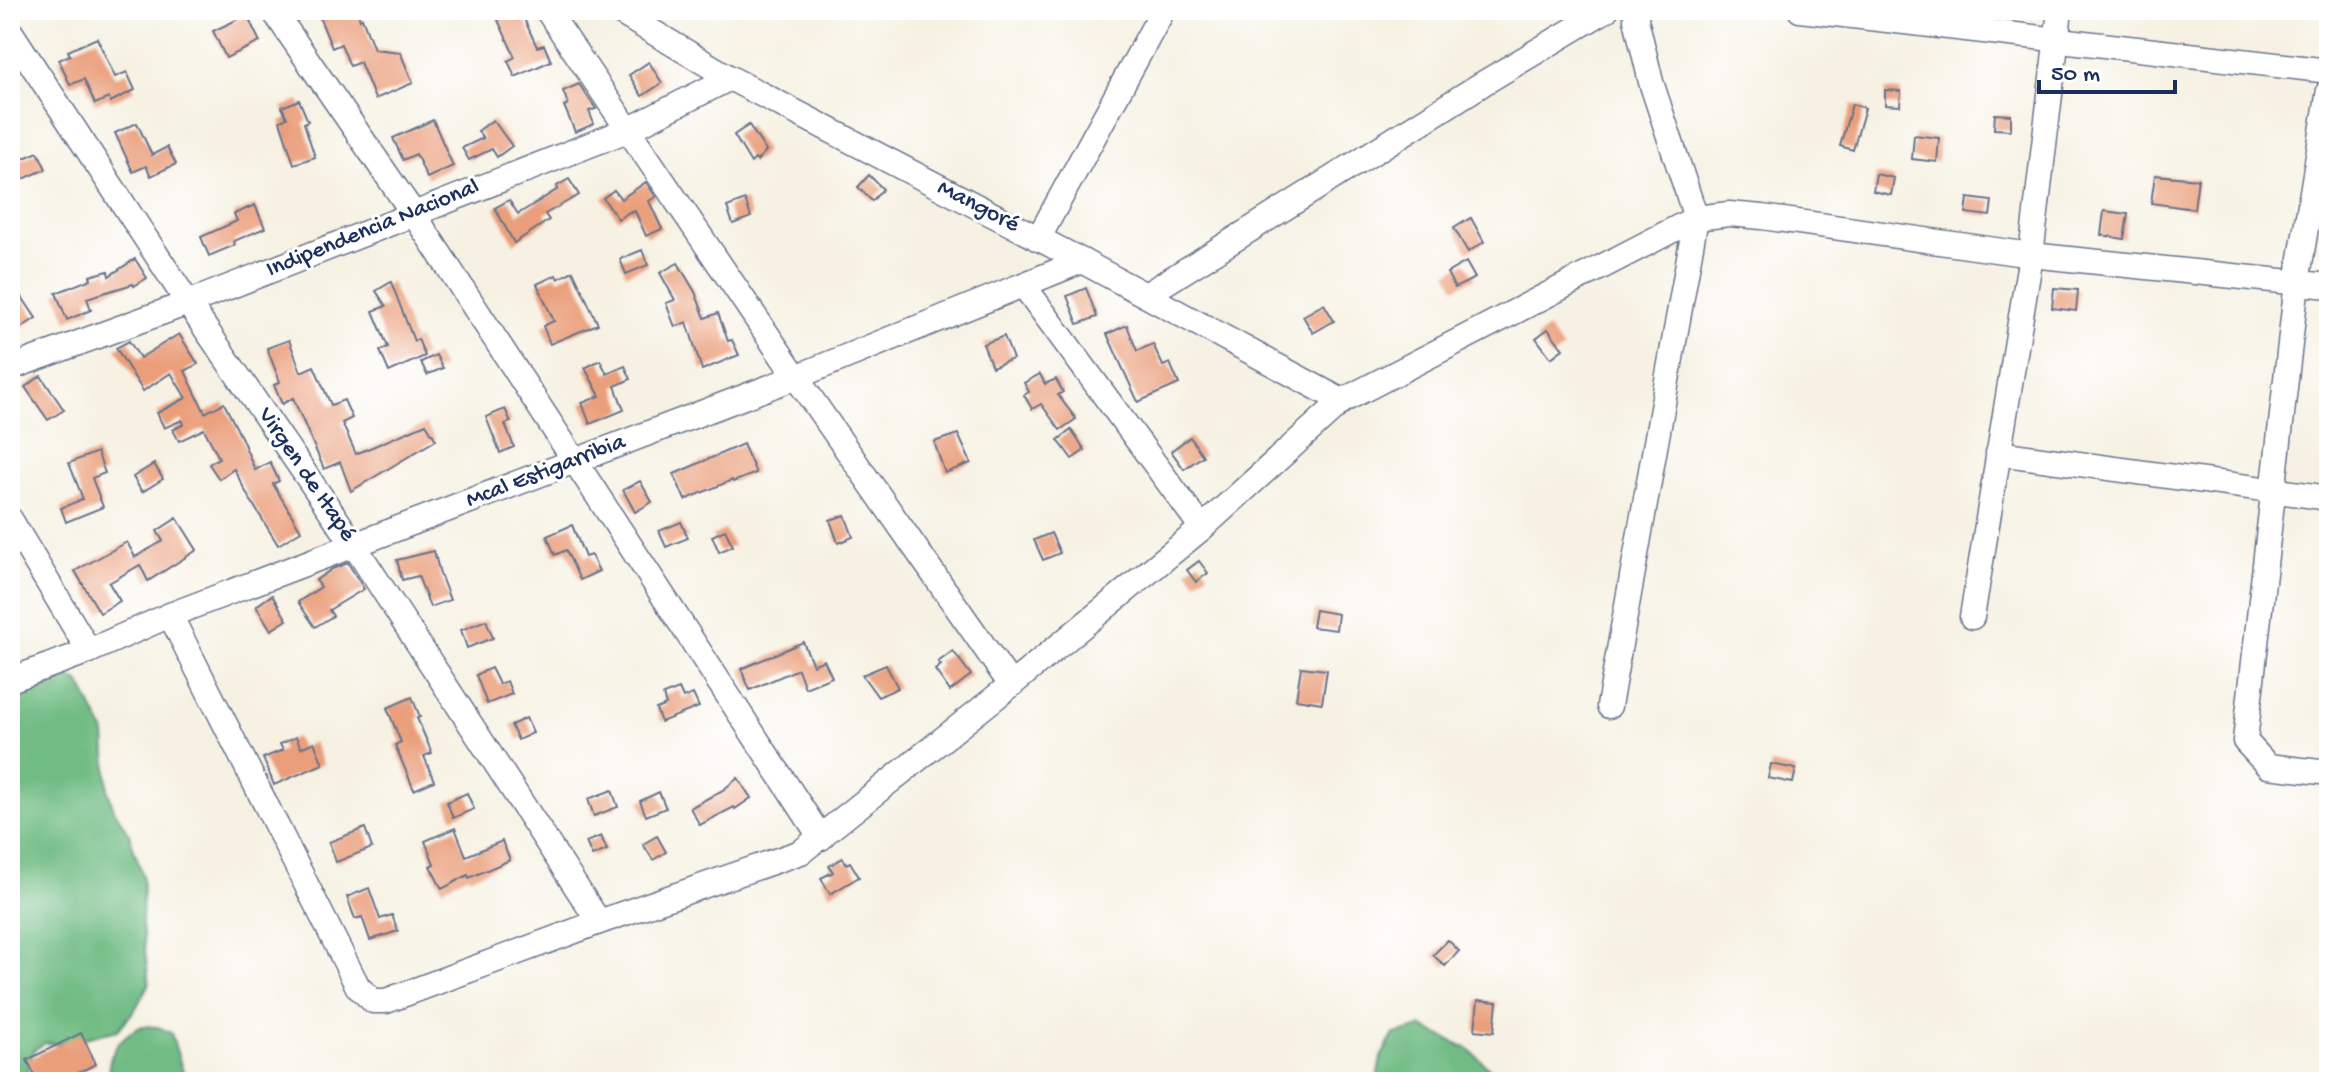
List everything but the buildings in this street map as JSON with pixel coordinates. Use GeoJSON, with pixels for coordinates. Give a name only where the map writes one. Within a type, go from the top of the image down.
{"type":"FeatureCollection","features":[{"type":"Feature","properties":{"kind":"street"},"geometry":{"type":"LineString","coordinates":[[273,10],[413,213],[821,838]]}},
{"type":"Feature","properties":{"kind":"street"},"geometry":{"type":"LineString","coordinates":[[547,10],[796,377],[1011,685]]}},
{"type":"Feature","properties":{"kind":"street","name":"Mangoré"},"geometry":{"type":"LineString","coordinates":[[616,10],[730,78],[1082,261],[1342,401]]}},
{"type":"Feature","properties":{"kind":"street"},"geometry":{"type":"LineString","coordinates":[[1038,239],[1163,10]]}},
{"type":"Feature","properties":{"kind":"street"},"geometry":{"type":"LineString","coordinates":[[1146,295],[1468,92],[1606,10]]}},
{"type":"Feature","properties":{"kind":"street"},"geometry":{"type":"LineString","coordinates":[[1609,706],[1696,218],[1651,82],[1636,19],[1637,10]]}},
{"type":"Feature","properties":{"kind":"street"},"geometry":{"type":"LineString","coordinates":[[1800,10],[2329,71]]}},
{"type":"Feature","properties":{"kind":"street"},"geometry":{"type":"LineString","coordinates":[[1972,617],[2031,255],[2060,10]]}},
{"type":"Feature","properties":{"kind":"street","name":"Virgen de Itapé"},"geometry":{"type":"LineString","coordinates":[[10,31],[188,303],[354,545],[599,922]]}},
{"type":"Feature","properties":{"kind":"street","name":"Indipendencia Nacional"},"geometry":{"type":"LineString","coordinates":[[10,368],[188,303],[630,129],[730,78]]}},
{"type":"Feature","properties":{"kind":"street"},"geometry":{"type":"LineString","coordinates":[[2329,90],[2297,282],[2245,741],[2268,766],[2329,773]]}},
{"type":"Feature","properties":{"kind":"street"},"geometry":{"type":"LineString","coordinates":[[170,615],[358,987],[373,1001],[386,1001],[801,852],[1202,528],[1342,401],[1696,218],[1729,214],[1762,217],[2031,255],[2329,286]]}},
{"type":"Feature","properties":{"kind":"street","name":"Mcal Estigarribia"},"geometry":{"type":"LineString","coordinates":[[10,680],[89,651],[170,615],[796,377],[1082,261]]}},
{"type":"Feature","properties":{"kind":"street"},"geometry":{"type":"LineString","coordinates":[[1024,286],[1202,528]]}},
{"type":"Feature","properties":{"kind":"street"},"geometry":{"type":"LineString","coordinates":[[1998,453],[2329,498]]}},
{"type":"Feature","properties":{"kind":"street"},"geometry":{"type":"LineString","coordinates":[[10,519],[89,651]]}},
{"type":"Feature","properties":{"kind":"green space"},"geometry":{"type":"Polygon","coordinates":[[[56,675],[69,676],[80,683],[105,733],[108,791],[114,810],[129,834],[143,877],[142,925],[149,983],[136,1008],[118,1030],[59,1044],[45,1043],[34,1050],[29,1062],[29,1076],[36,1082],[10,1082],[10,697],[56,675]]]}},
{"type":"Feature","properties":{"kind":"green space"},"geometry":{"type":"Polygon","coordinates":[[[143,1026],[158,1027],[171,1033],[183,1072],[194,1082],[109,1082],[109,1064],[116,1048],[127,1035],[143,1026]]]}},
{"type":"Feature","properties":{"kind":"green space"},"geometry":{"type":"Polygon","coordinates":[[[1422,1027],[1469,1049],[1490,1069],[1489,1082],[1377,1082],[1381,1057],[1394,1034],[1422,1027]]]}}]}
